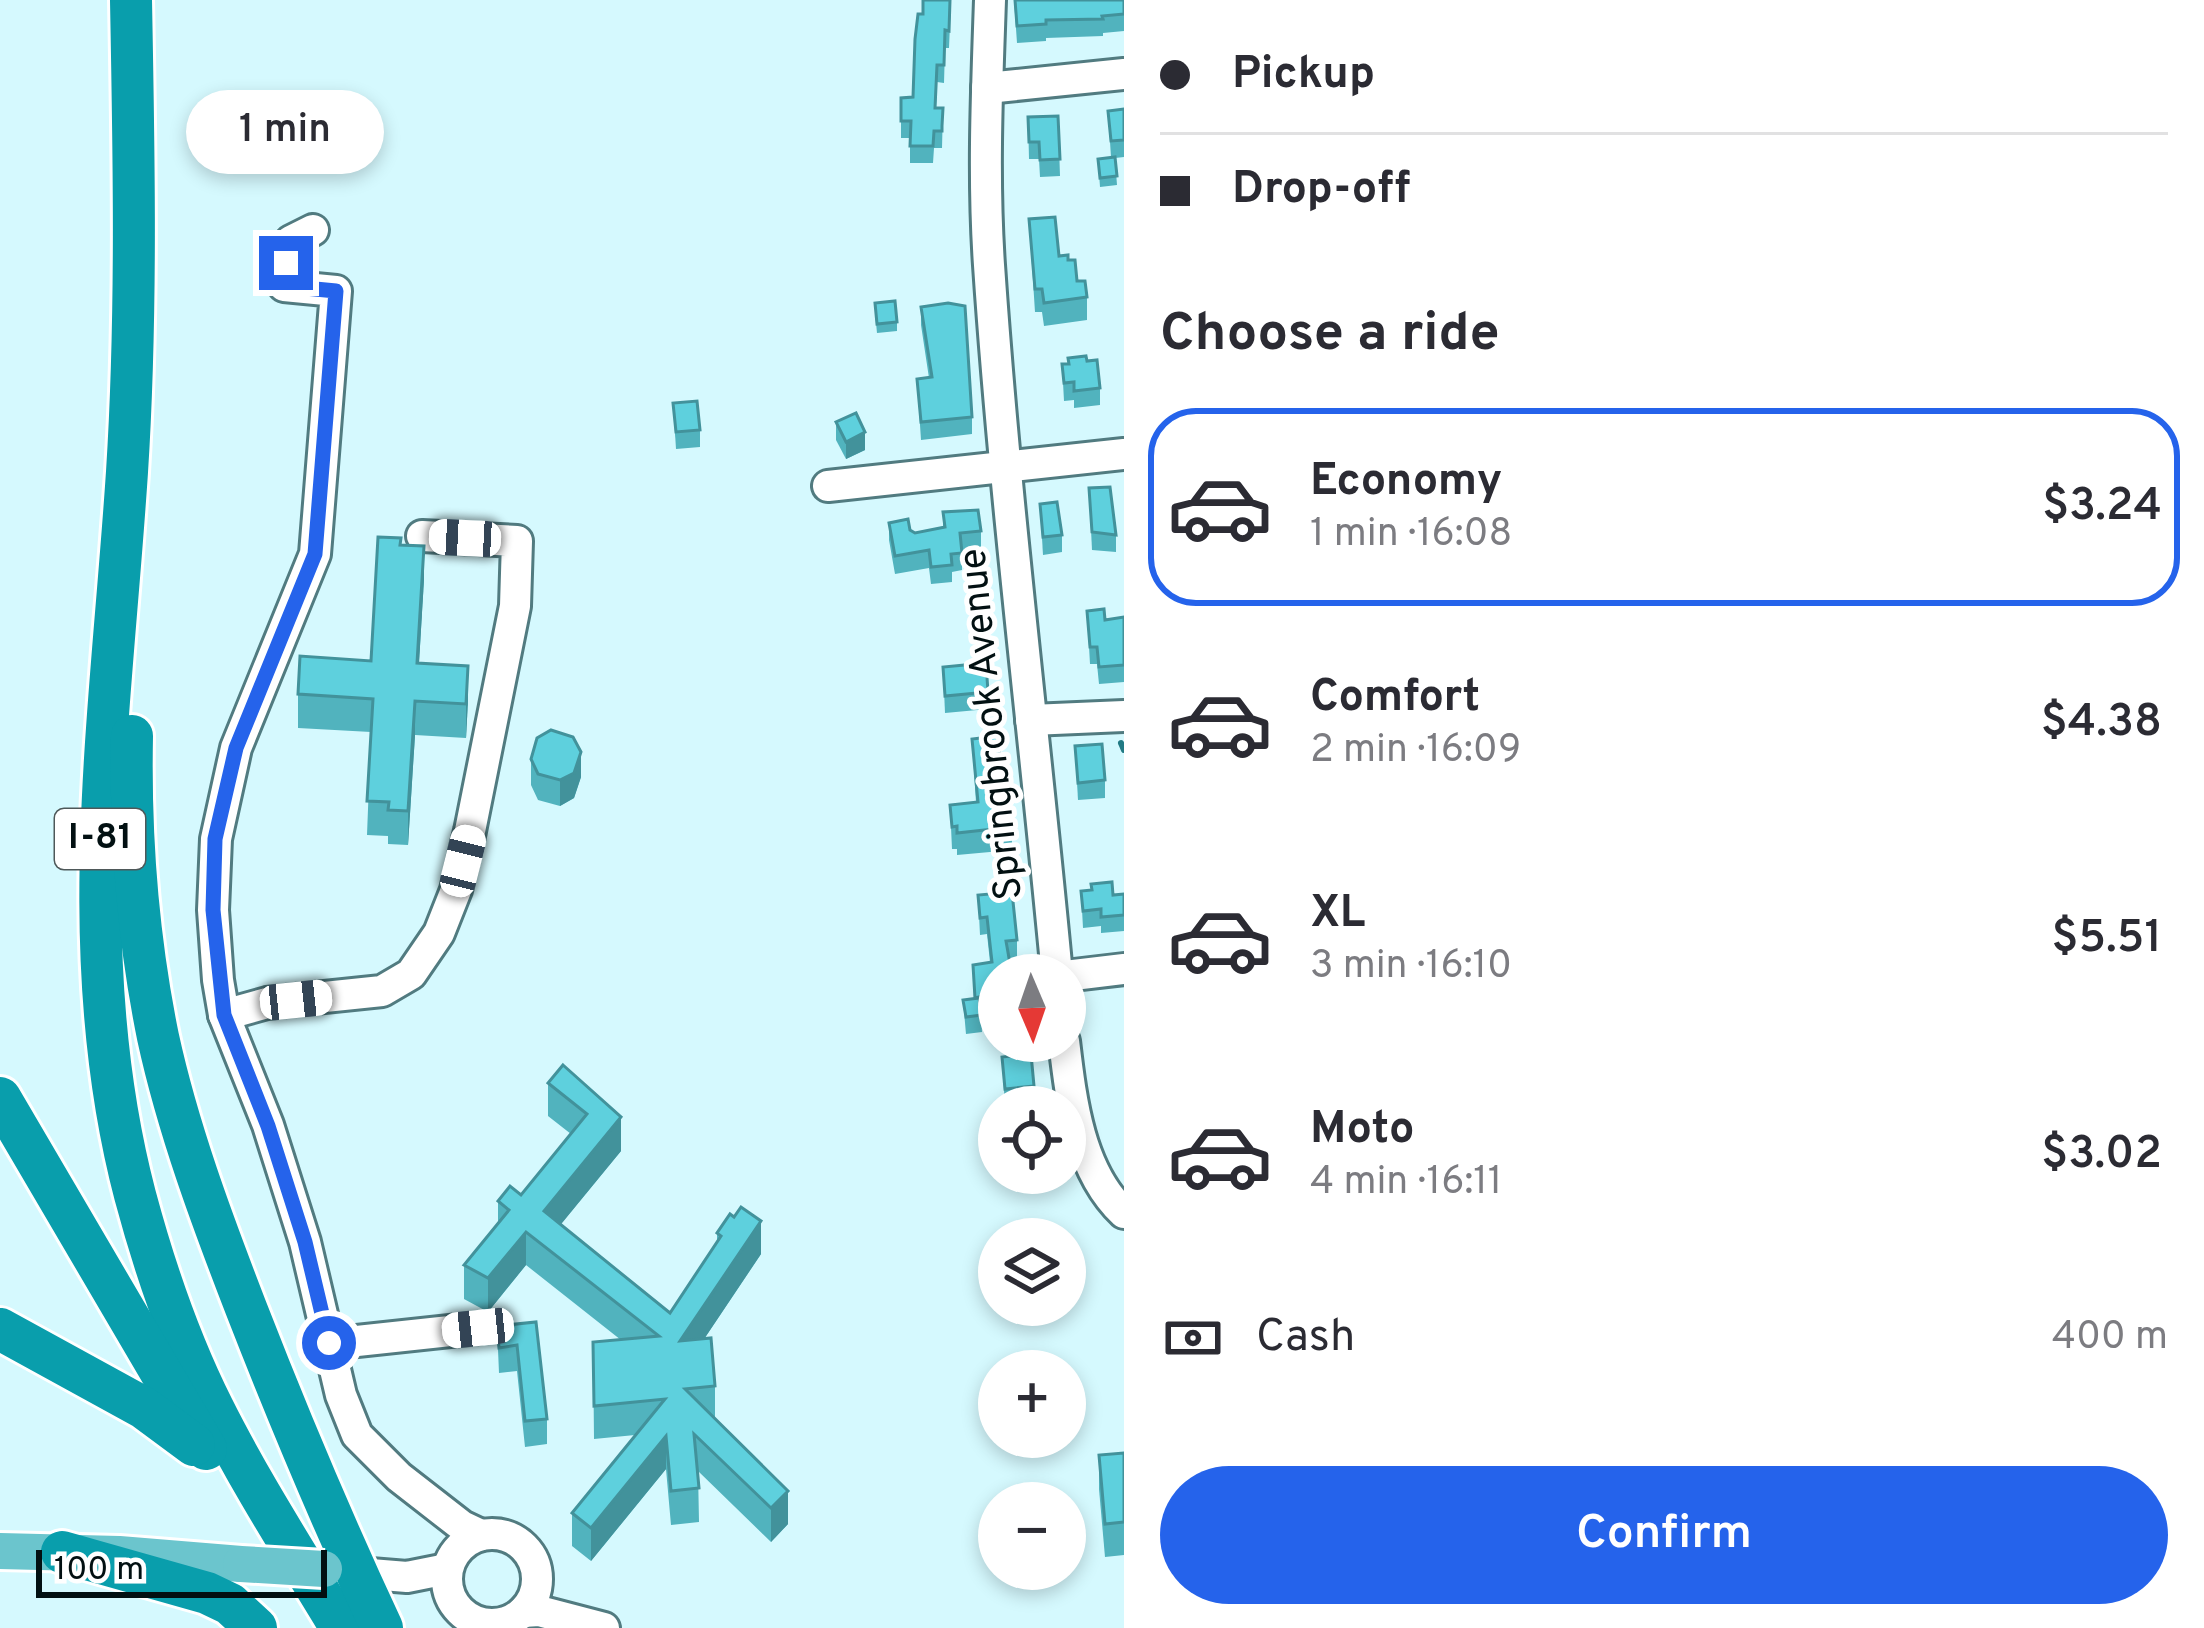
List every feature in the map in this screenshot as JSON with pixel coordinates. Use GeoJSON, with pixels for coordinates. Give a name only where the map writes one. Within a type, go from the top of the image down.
{"type":"FeatureCollection","features":[{"type":"Feature","properties":{"kind":"highway"},"geometry":{"type":"LineString","coordinates":[[131,20],[148,200],[150,339],[132,748],[135,860],[149,987],[174,1098],[228,1263],[303,1454],[341,1571],[382,1628]]}},
{"type":"Feature","properties":{"kind":"highway","name":"I-81"},"geometry":{"type":"LineString","coordinates":[[131,20],[129,436],[98,875],[100,983],[119,1118],[159,1274],[210,1403],[340,1628]]}},
{"type":"Feature","properties":{"kind":"highway"},"geometry":{"type":"LineString","coordinates":[[0,1098],[310,1628]]}},
{"type":"Feature","properties":{"kind":"highway"},"geometry":{"type":"LineString","coordinates":[[0,1330],[144,1408],[194,1445],[220,1473]]}},
{"type":"Feature","properties":{"kind":"highway"},"geometry":{"type":"LineString","coordinates":[[62,1552],[208,1593],[230,1604],[256,1628]]}},
{"type":"Feature","properties":{"kind":"main road"},"geometry":{"type":"LineString","coordinates":[[0,1551],[341,1571]]}},
{"type":"Feature","properties":{"kind":"street","name":"Springbrook Avenue"},"geometry":{"type":"LineString","coordinates":[[990,0],[988,261],[1031,720],[1058,954]]}},
{"type":"Feature","properties":{"kind":"street"},"geometry":{"type":"LineString","coordinates":[[987,88],[1124,74]]}},
{"type":"Feature","properties":{"kind":"street"},"geometry":{"type":"LineString","coordinates":[[313,230],[291,242],[284,286],[336,291],[315,554],[236,748],[215,839],[213,910],[224,1015],[268,1126],[305,1242],[340,1395],[357,1435],[462,1526],[481,1535],[504,1535],[517,1541],[535,1563],[537,1577],[536,1592],[523,1612],[507,1622],[478,1622],[464,1615],[449,1574],[443,1532],[412,1485]]}},
{"type":"Feature","properties":{"kind":"street"},"geometry":{"type":"LineString","coordinates":[[828,486],[1124,454]]}},
{"type":"Feature","properties":{"kind":"street"},"geometry":{"type":"LineString","coordinates":[[224,1015],[267,1003],[382,991],[411,974],[439,933],[456,890],[470,831],[515,606],[519,562],[517,541],[422,536]]}},
{"type":"Feature","properties":{"kind":"street"},"geometry":{"type":"LineString","coordinates":[[1031,720],[1124,716]]}},
{"type":"Feature","properties":{"kind":"street"},"geometry":{"type":"LineString","coordinates":[[1086,973],[1124,969]]}},
{"type":"Feature","properties":{"kind":"street"},"geometry":{"type":"LineString","coordinates":[[1068,1062],[1091,1168],[1108,1198],[1124,1214]]}},
{"type":"Feature","properties":{"kind":"street"},"geometry":{"type":"LineString","coordinates":[[329,1343],[478,1328]]}},
{"type":"Feature","properties":{"kind":"street"},"geometry":{"type":"LineString","coordinates":[[449,1574],[460,1546],[481,1535]]}},
{"type":"Feature","properties":{"kind":"street"},"geometry":{"type":"LineString","coordinates":[[341,1571],[407,1577],[449,1574]]}},
{"type":"Feature","properties":{"kind":"street"},"geometry":{"type":"LineString","coordinates":[[537,1577],[558,1606],[593,1625]]}},
{"type":"Feature","properties":{"kind":"street"},"geometry":{"type":"LineString","coordinates":[[523,1612],[539,1611],[593,1625]]}},
{"type":"Feature","properties":{"kind":"building"},"geometry":{"type":"Polygon","coordinates":[[[923,0],[950,0],[944,65],[937,65],[935,108],[943,108],[942,131],[934,131],[933,146],[910,146],[911,121],[901,121],[901,98],[913,97],[915,39],[923,0]]]}},
{"type":"Feature","properties":{"kind":"building"},"geometry":{"type":"Polygon","coordinates":[[[1015,0],[1124,0],[1124,14],[1017,26],[1015,0]]]}},
{"type":"Feature","properties":{"kind":"building"},"geometry":{"type":"Polygon","coordinates":[[[1124,109],[1124,140],[1111,141],[1108,111],[1124,109]]]}},
{"type":"Feature","properties":{"kind":"building"},"geometry":{"type":"Polygon","coordinates":[[[1058,116],[1060,159],[1040,160],[1039,142],[1029,142],[1028,117],[1058,116]]]}},
{"type":"Feature","properties":{"kind":"building"},"geometry":{"type":"Polygon","coordinates":[[[1115,157],[1117,176],[1100,178],[1098,159],[1115,157]]]}},
{"type":"Feature","properties":{"kind":"building"},"geometry":{"type":"Polygon","coordinates":[[[1055,217],[1059,256],[1075,260],[1077,281],[1085,281],[1087,297],[1044,303],[1042,289],[1035,289],[1029,219],[1055,217]]]}},
{"type":"Feature","properties":{"kind":"building"},"geometry":{"type":"Polygon","coordinates":[[[895,301],[897,322],[877,324],[875,303],[895,301]]]}},
{"type":"Feature","properties":{"kind":"building"},"geometry":{"type":"Polygon","coordinates":[[[965,306],[972,417],[921,422],[917,379],[932,377],[921,307],[965,306]]]}},
{"type":"Feature","properties":{"kind":"building"},"geometry":{"type":"Polygon","coordinates":[[[1086,356],[1087,361],[1097,360],[1100,388],[1074,391],[1074,382],[1064,383],[1062,364],[1069,364],[1068,358],[1086,356]]]}},
{"type":"Feature","properties":{"kind":"building"},"geometry":{"type":"Polygon","coordinates":[[[697,401],[700,430],[676,432],[673,403],[697,401]]]}},
{"type":"Feature","properties":{"kind":"building"},"geometry":{"type":"Polygon","coordinates":[[[856,413],[865,432],[846,442],[836,422],[856,413]]]}},
{"type":"Feature","properties":{"kind":"building"},"geometry":{"type":"Polygon","coordinates":[[[1110,487],[1116,535],[1092,532],[1089,488],[1110,487]]]}},
{"type":"Feature","properties":{"kind":"building"},"geometry":{"type":"Polygon","coordinates":[[[1057,502],[1062,535],[1043,537],[1040,504],[1057,502]]]}},
{"type":"Feature","properties":{"kind":"building"},"geometry":{"type":"Polygon","coordinates":[[[978,510],[981,531],[960,533],[962,553],[951,554],[952,565],[931,567],[929,550],[895,556],[889,523],[908,519],[915,533],[945,527],[943,512],[978,510]]]}},
{"type":"Feature","properties":{"kind":"building"},"geometry":{"type":"Polygon","coordinates":[[[378,537],[401,538],[400,545],[424,546],[417,663],[468,666],[466,704],[415,701],[408,811],[388,810],[389,802],[367,801],[373,699],[298,694],[300,656],[371,661],[378,537]]]}},
{"type":"Feature","properties":{"kind":"building"},"geometry":{"type":"Polygon","coordinates":[[[1104,609],[1105,620],[1124,617],[1124,665],[1099,667],[1097,647],[1090,647],[1087,611],[1104,609]]]}},
{"type":"Feature","properties":{"kind":"building"},"geometry":{"type":"Polygon","coordinates":[[[986,663],[988,692],[945,696],[943,667],[986,663]]]}},
{"type":"Feature","properties":{"kind":"building"},"geometry":{"type":"Polygon","coordinates":[[[551,730],[573,737],[581,752],[574,773],[560,780],[538,774],[531,759],[537,738],[551,730]]]}},
{"type":"Feature","properties":{"kind":"building"},"geometry":{"type":"Polygon","coordinates":[[[998,736],[1004,799],[1010,798],[1012,827],[957,833],[950,805],[978,802],[972,739],[998,736]]]}},
{"type":"Feature","properties":{"kind":"building"},"geometry":{"type":"Polygon","coordinates":[[[1102,744],[1105,780],[1078,783],[1075,746],[1102,744]]]}},
{"type":"Feature","properties":{"kind":"building"},"geometry":{"type":"Polygon","coordinates":[[[1112,882],[1113,895],[1124,894],[1124,915],[1101,917],[1101,909],[1083,911],[1081,891],[1092,890],[1091,884],[1112,882]]]}},
{"type":"Feature","properties":{"kind":"building"},"geometry":{"type":"Polygon","coordinates":[[[1012,892],[1017,940],[1006,941],[1008,954],[991,954],[987,917],[980,918],[978,895],[1012,892]]]}},
{"type":"Feature","properties":{"kind":"building"},"geometry":{"type":"Polygon","coordinates":[[[978,964],[975,998],[973,965],[978,964]]]}},
{"type":"Feature","properties":{"kind":"building"},"geometry":{"type":"Polygon","coordinates":[[[978,998],[978,1016],[966,1017],[963,1000],[978,998]]]}},
{"type":"Feature","properties":{"kind":"building"},"geometry":{"type":"Polygon","coordinates":[[[1002,1062],[1032,1062],[1034,1086],[1005,1086],[1002,1062]]]}},
{"type":"Feature","properties":{"kind":"building"},"geometry":{"type":"Polygon","coordinates":[[[563,1065],[621,1117],[544,1211],[670,1313],[721,1236],[717,1233],[730,1214],[734,1217],[741,1207],[761,1221],[680,1341],[711,1338],[715,1386],[685,1389],[788,1491],[771,1508],[694,1434],[699,1488],[671,1491],[666,1436],[591,1528],[572,1513],[665,1399],[594,1406],[593,1342],[659,1336],[526,1232],[488,1278],[464,1265],[509,1210],[498,1201],[510,1186],[521,1195],[587,1114],[548,1083],[563,1065]]]}},
{"type":"Feature","properties":{"kind":"building"},"geometry":{"type":"Polygon","coordinates":[[[536,1322],[547,1419],[525,1421],[517,1345],[499,1348],[497,1326],[536,1322]]]}},
{"type":"Feature","properties":{"kind":"building"},"geometry":{"type":"Polygon","coordinates":[[[1124,1453],[1124,1522],[1105,1524],[1099,1455],[1124,1453]]]}},
{"type":"Feature","properties":{"kind":"waterway"},"geometry":{"type":"LineString","coordinates":[[1121,743],[1124,750]]}},
{"type":"Feature","properties":{"kind":"route"},"geometry":{"type":"LineString","coordinates":[[286,263],[284,286],[336,291],[315,554],[236,748],[215,839],[213,910],[224,1015],[268,1126],[305,1242],[329,1343]]}}]}
